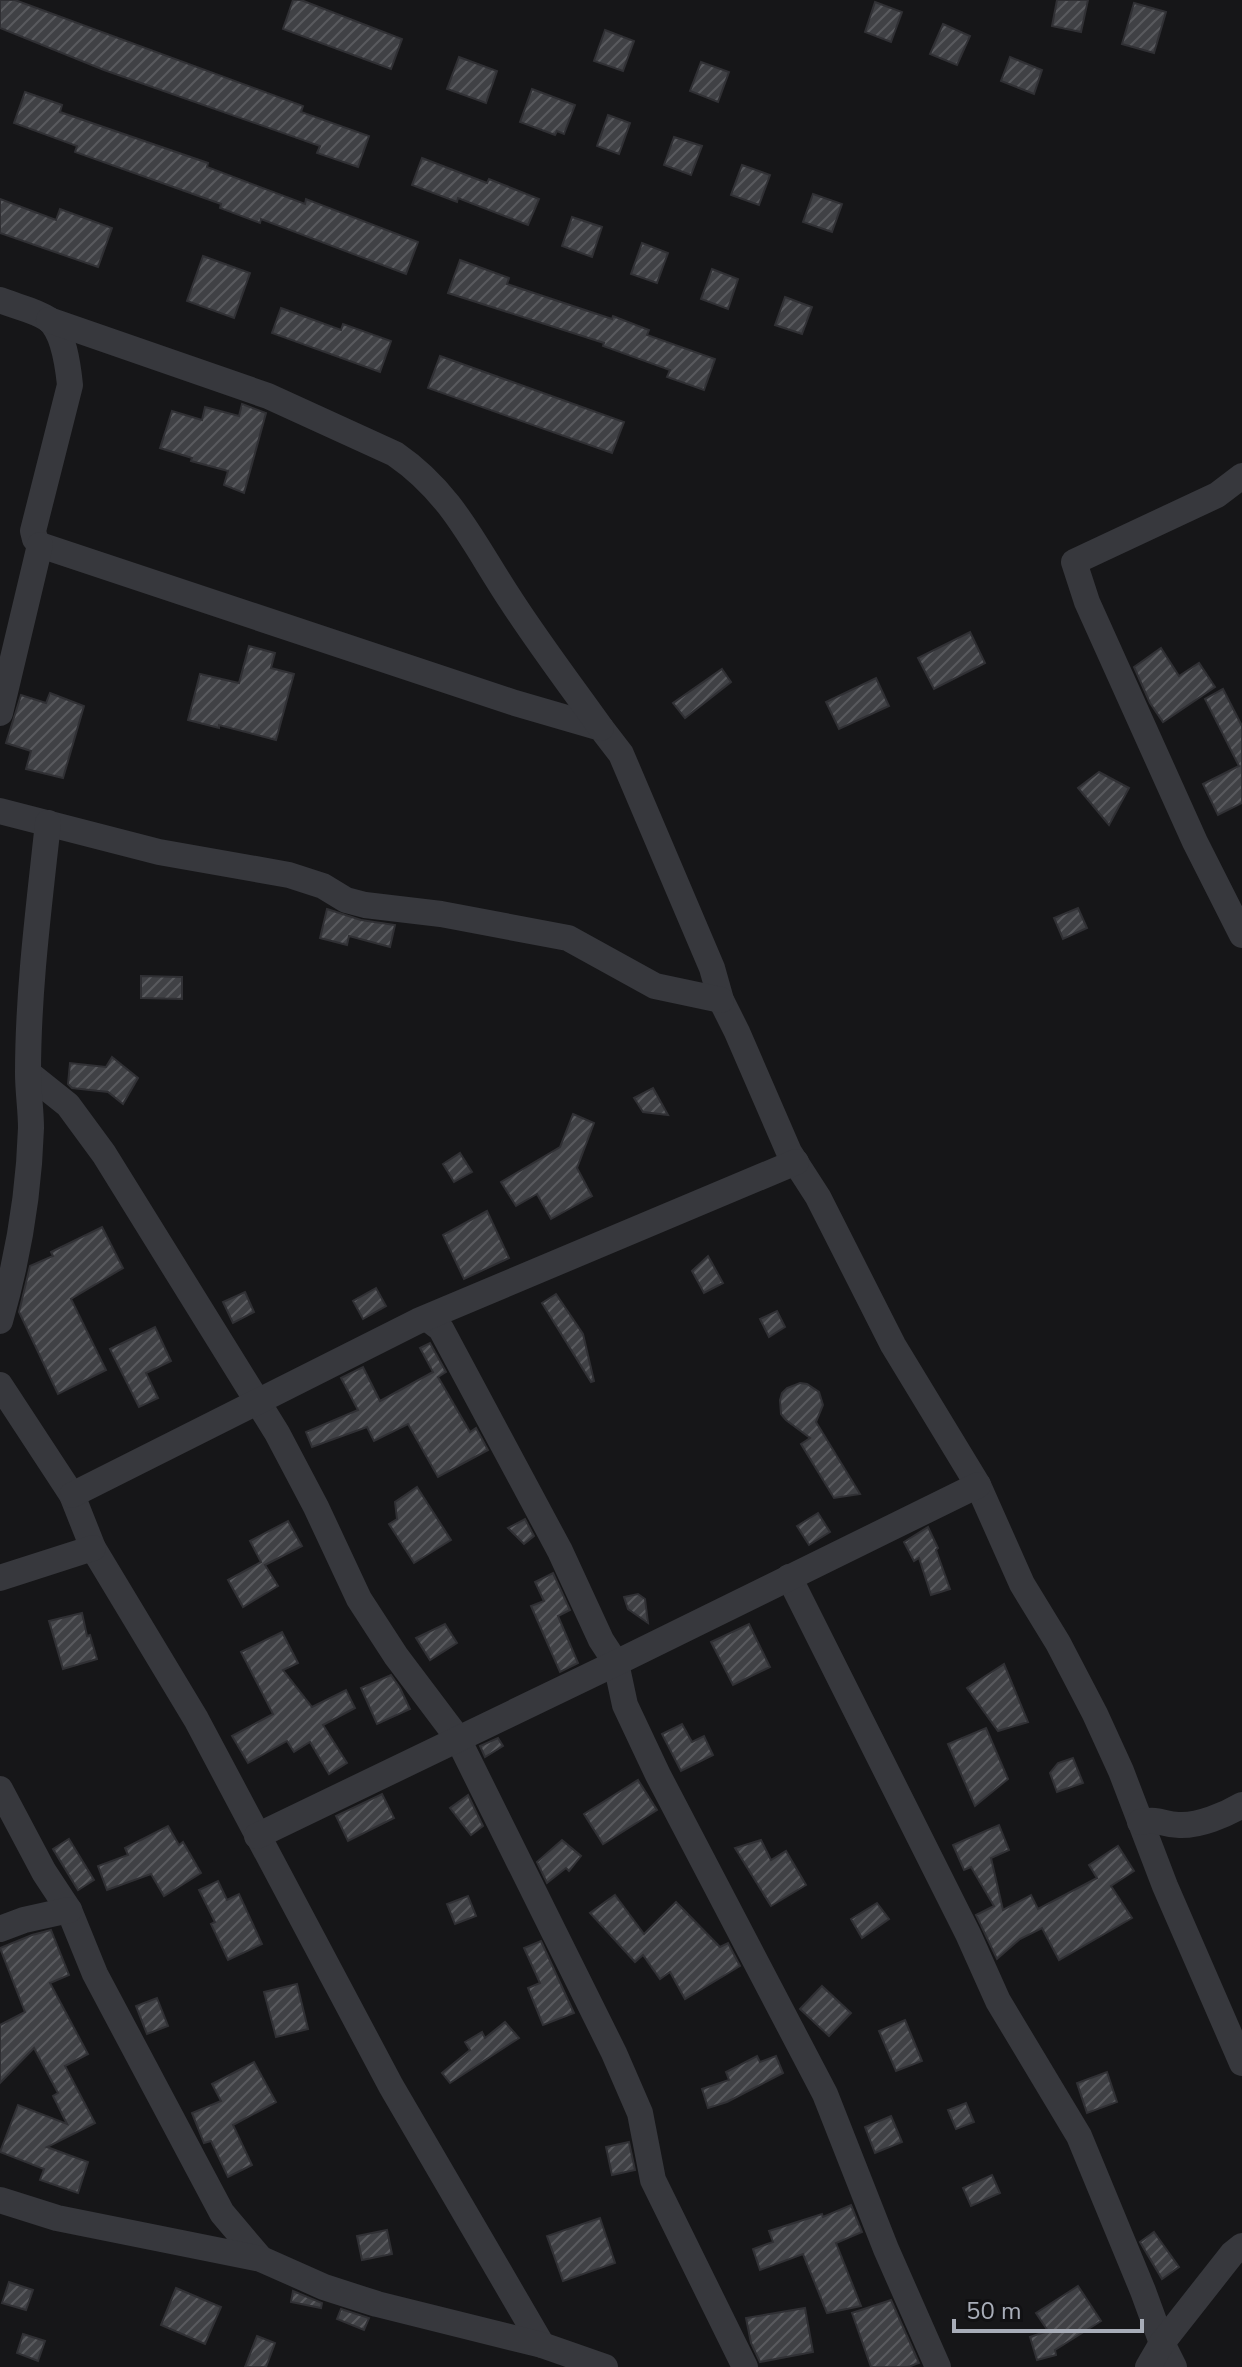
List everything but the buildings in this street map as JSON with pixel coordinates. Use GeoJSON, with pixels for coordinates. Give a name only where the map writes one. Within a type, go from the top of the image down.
{"type":"FeatureCollection","features":[{"type":"Feature","properties":{"kind":"street"},"geometry":{"type":"LineString","coordinates":[[0,300],[268,396],[395,454],[411,465],[453,507],[520,614],[625,763],[712,968],[721,1000],[760,1082],[779,1132],[818,1197],[893,1345],[978,1485],[1022,1584],[1058,1643],[1095,1714],[1242,2063]]}},
{"type":"Feature","properties":{"kind":"street"},"geometry":{"type":"LineString","coordinates":[[49,320],[63,345],[70,385],[33,531],[40,545],[515,703],[601,728]]}},
{"type":"Feature","properties":{"kind":"street"},"geometry":{"type":"LineString","coordinates":[[1242,476],[1217,495],[1074,562],[1087,602],[1195,842],[1242,935]]}},
{"type":"Feature","properties":{"kind":"street"},"geometry":{"type":"LineString","coordinates":[[0,713],[40,545]]}},
{"type":"Feature","properties":{"kind":"street"},"geometry":{"type":"LineString","coordinates":[[0,811],[159,852],[289,875],[365,905],[441,914],[568,938],[655,986],[721,1000]]}},
{"type":"Feature","properties":{"kind":"street"},"geometry":{"type":"LineString","coordinates":[[0,1321],[11,1283],[25,1203],[31,1127],[28,1073],[36,939],[48,823]]}},
{"type":"Feature","properties":{"kind":"street"},"geometry":{"type":"LineString","coordinates":[[28,1073],[68,1105],[104,1154],[257,1401],[316,1507],[359,1599],[396,1656],[457,1737],[614,2053],[640,2113],[653,2180],[745,2367]]}},
{"type":"Feature","properties":{"kind":"street"},"geometry":{"type":"LineString","coordinates":[[72,1495],[428,1319],[796,1162]]}},
{"type":"Feature","properties":{"kind":"street"},"geometry":{"type":"LineString","coordinates":[[428,1319],[441,1329],[505,1444],[601,1640],[616,1663],[625,1705],[658,1775],[825,2094],[892,2264],[938,2367]]}},
{"type":"Feature","properties":{"kind":"street"},"geometry":{"type":"LineString","coordinates":[[0,1385],[72,1495],[93,1548],[196,1719],[391,2086],[542,2345]]}},
{"type":"Feature","properties":{"kind":"street"},"geometry":{"type":"LineString","coordinates":[[257,1836],[978,1485]]}},
{"type":"Feature","properties":{"kind":"street"},"geometry":{"type":"LineString","coordinates":[[0,1578],[93,1548]]}},
{"type":"Feature","properties":{"kind":"street"},"geometry":{"type":"LineString","coordinates":[[789,1577],[962,1920],[998,2001],[1079,2136],[1174,2367]]}},
{"type":"Feature","properties":{"kind":"street"},"geometry":{"type":"LineString","coordinates":[[0,1789],[44,1872],[69,1910],[95,1974],[222,2213],[261,2259]]}},
{"type":"Feature","properties":{"kind":"street"},"geometry":{"type":"LineString","coordinates":[[1140,1822],[1161,1820],[1184,1825],[1219,1816],[1242,1805]]}},
{"type":"Feature","properties":{"kind":"street"},"geometry":{"type":"LineString","coordinates":[[0,1929],[69,1910]]}},
{"type":"Feature","properties":{"kind":"street"},"geometry":{"type":"LineString","coordinates":[[0,2200],[57,2218],[261,2259],[324,2287],[409,2314],[542,2345],[605,2367]]}},
{"type":"Feature","properties":{"kind":"street"},"geometry":{"type":"LineString","coordinates":[[204,2247],[222,2213]]}},
{"type":"Feature","properties":{"kind":"street"},"geometry":{"type":"LineString","coordinates":[[1148,2367],[1162,2343],[1232,2254],[1242,2246]]}}]}
